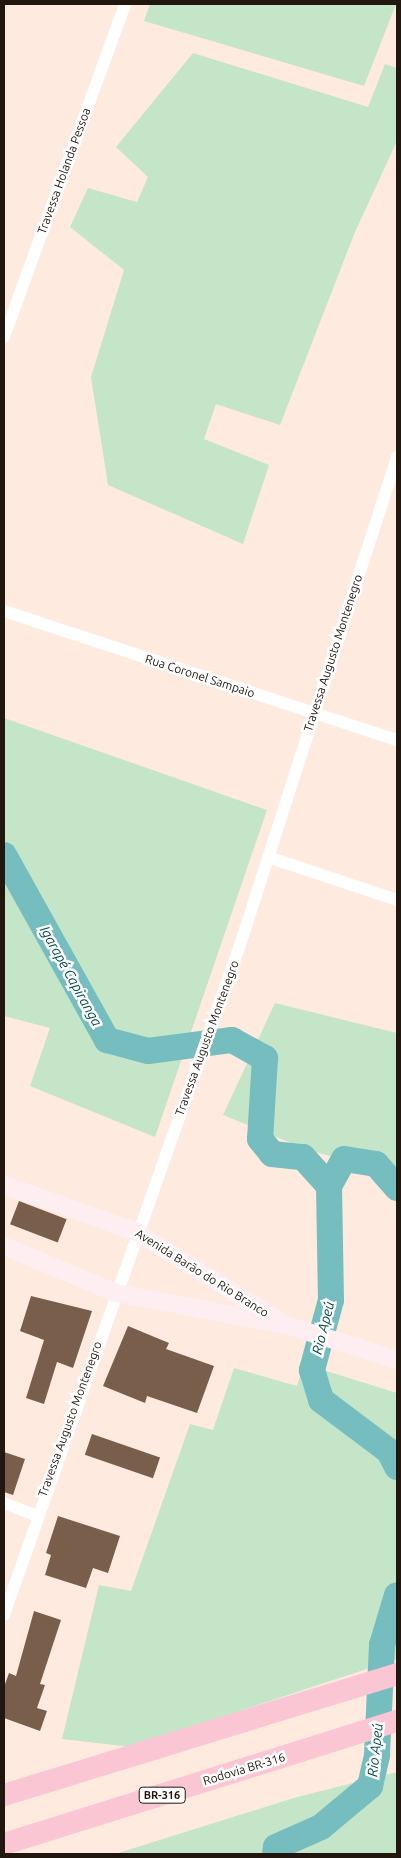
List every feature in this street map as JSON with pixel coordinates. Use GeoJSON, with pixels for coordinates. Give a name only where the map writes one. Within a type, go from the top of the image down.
{"type":"FeatureCollection","features":[{"type":"Feature","properties":{"kind":"highway"},"geometry":{"type":"LineString","coordinates":[[4,1795],[397,1674]]}},
{"type":"Feature","properties":{"kind":"highway","name":"Rodovia BR-316"},"geometry":{"type":"LineString","coordinates":[[4,1844],[397,1721]]}},
{"type":"Feature","properties":{"kind":"main road","name":"Avenida Barão do Rio Branco"},"geometry":{"type":"LineString","coordinates":[[4,1185],[137,1232],[294,1328]]}},
{"type":"Feature","properties":{"kind":"main road","name":"Avenida Barão do Rio Branco"},"geometry":{"type":"LineString","coordinates":[[4,1246],[116,1293],[294,1328],[397,1360]]}},
{"type":"Feature","properties":{"kind":"street","name":"Travessa Holanda Pessoa"},"geometry":{"type":"LineString","coordinates":[[4,337],[125,4]]}},
{"type":"Feature","properties":{"kind":"street","name":"Travessa Augusto Montenegro"},"geometry":{"type":"LineString","coordinates":[[4,1615],[35,1515],[214,1019],[397,457]]}},
{"type":"Feature","properties":{"kind":"street","name":"Rua Coronel Sampaio"},"geometry":{"type":"LineString","coordinates":[[4,611],[397,740]]}},
{"type":"Feature","properties":{"kind":"street"},"geometry":{"type":"LineString","coordinates":[[268,857],[397,900]]}},
{"type":"Feature","properties":{"kind":"street"},"geometry":{"type":"LineString","coordinates":[[4,1503],[35,1515]]}},
{"type":"Feature","properties":{"kind":"green space"},"geometry":{"type":"Polygon","coordinates":[[[150,4],[396,4],[364,86],[144,21],[150,4]]]}},
{"type":"Feature","properties":{"kind":"green space"},"geometry":{"type":"Polygon","coordinates":[[[193,53],[368,107],[385,64],[397,68],[397,141],[355,232],[280,425],[216,404],[204,439],[269,465],[243,544],[108,485],[91,377],[124,270],[70,227],[88,188],[137,202],[148,177],[116,147],[193,53]]]}},
{"type":"Feature","properties":{"kind":"green space"},"geometry":{"type":"Polygon","coordinates":[[[4,718],[267,810],[155,1137],[30,1086],[50,1028],[4,1016],[4,718]]]}},
{"type":"Feature","properties":{"kind":"green space"},"geometry":{"type":"Polygon","coordinates":[[[275,1003],[397,1033],[397,1174],[308,1150],[223,1115],[275,1003]]]}},
{"type":"Feature","properties":{"kind":"green space"},"geometry":{"type":"Polygon","coordinates":[[[304,1364],[397,1393],[397,1659],[131,1747],[62,1739],[99,1585],[131,1591],[190,1424],[213,1430],[234,1368],[297,1386],[304,1364]]]}},
{"type":"Feature","properties":{"kind":"green space"},"geometry":{"type":"Polygon","coordinates":[[[397,1772],[397,1854],[115,1854],[297,1797],[397,1772]]]}},
{"type":"Feature","properties":{"kind":"building"},"geometry":{"type":"Polygon","coordinates":[[[19,1201],[67,1219],[58,1243],[10,1224],[19,1201]]]}},
{"type":"Feature","properties":{"kind":"building"},"geometry":{"type":"Polygon","coordinates":[[[31,1296],[92,1311],[73,1368],[57,1362],[44,1404],[26,1398],[44,1340],[20,1331],[31,1296]]]}},
{"type":"Feature","properties":{"kind":"building"},"geometry":{"type":"Polygon","coordinates":[[[128,1326],[169,1343],[166,1349],[214,1366],[197,1413],[147,1396],[145,1403],[103,1386],[128,1326]]]}},
{"type":"Feature","properties":{"kind":"building"},"geometry":{"type":"Polygon","coordinates":[[[92,1434],[160,1457],[153,1478],[85,1455],[92,1434]]]}},
{"type":"Feature","properties":{"kind":"building"},"geometry":{"type":"Polygon","coordinates":[[[4,1452],[25,1459],[13,1495],[4,1492],[4,1452]]]}},
{"type":"Feature","properties":{"kind":"building"},"geometry":{"type":"Polygon","coordinates":[[[58,1516],[120,1536],[108,1573],[93,1568],[86,1588],[45,1575],[51,1555],[46,1553],[58,1516]]]}},
{"type":"Feature","properties":{"kind":"building"},"geometry":{"type":"Polygon","coordinates":[[[34,1611],[61,1620],[40,1684],[45,1685],[37,1708],[47,1711],[40,1731],[4,1718],[4,1687],[9,1673],[16,1676],[34,1611]]]}},
{"type":"Feature","properties":{"kind":"waterway","name":"Igarapé Capiranga"},"geometry":{"type":"LineString","coordinates":[[4,855],[107,1040],[148,1051],[232,1040],[265,1058],[260,1139],[272,1154],[303,1157],[329,1186]]}},
{"type":"Feature","properties":{"kind":"waterway","name":"Rio Apeú"},"geometry":{"type":"LineString","coordinates":[[397,1188],[376,1164],[344,1159],[329,1186],[331,1300],[312,1370],[321,1400],[389,1451],[397,1467]]}},
{"type":"Feature","properties":{"kind":"waterway","name":"Rio Apeú"},"geometry":{"type":"LineString","coordinates":[[275,1854],[276,1847],[321,1827],[370,1786],[377,1755],[382,1645],[397,1595]]}}]}
